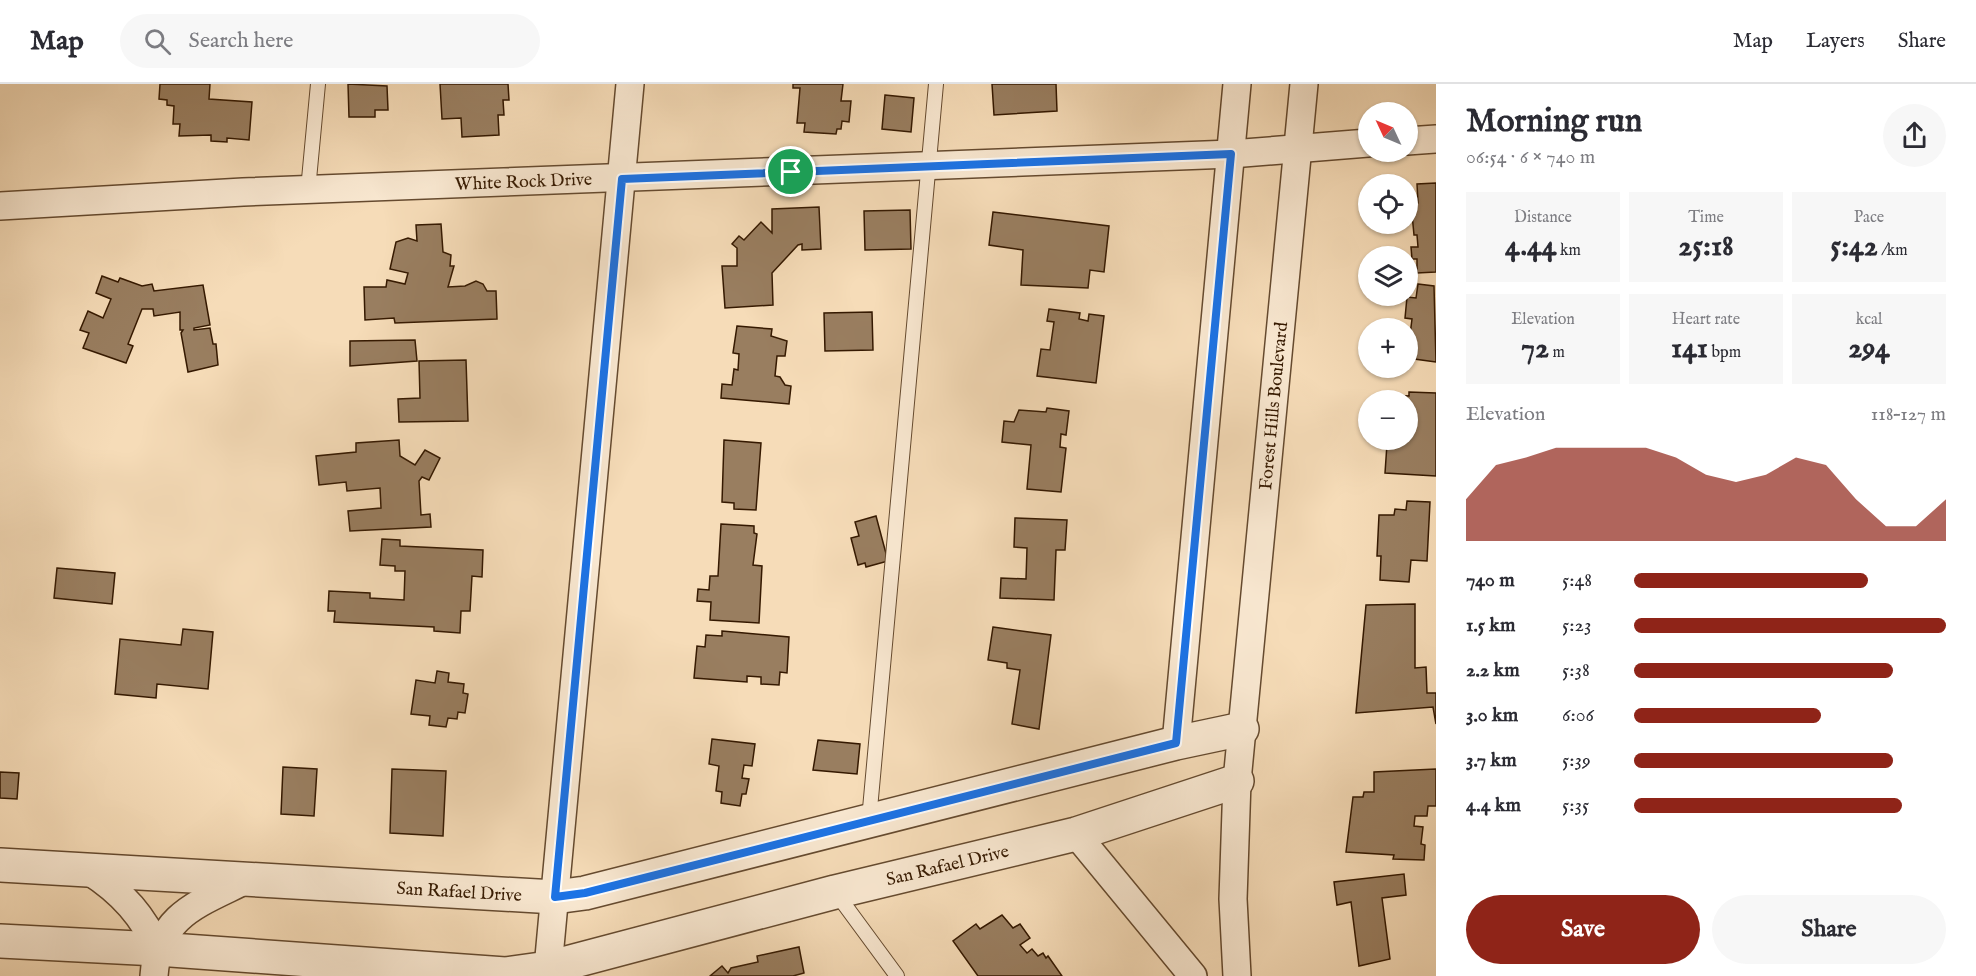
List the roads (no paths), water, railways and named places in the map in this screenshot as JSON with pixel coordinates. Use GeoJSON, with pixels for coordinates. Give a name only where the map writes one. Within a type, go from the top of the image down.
{"type":"FeatureCollection","features":[{"type":"Feature","properties":{"kind":"street"},"geometry":{"type":"LineString","coordinates":[[548,972],[630,84]]}},
{"type":"Feature","properties":{"kind":"street"},"geometry":{"type":"LineString","coordinates":[[1176,743],[1238,84]]}},
{"type":"Feature","properties":{"kind":"street","name":"Forest Hills Boulevard"},"geometry":{"type":"LineString","coordinates":[[1242,729],[1304,84]]}},
{"type":"Feature","properties":{"kind":"street"},"geometry":{"type":"LineString","coordinates":[[1418,140],[1436,139]]}},
{"type":"Feature","properties":{"kind":"street","name":"White Rock Drive"},"geometry":{"type":"LineString","coordinates":[[0,206],[308,190],[1231,154],[1358,144]]}},
{"type":"Feature","properties":{"kind":"street"},"geometry":{"type":"LineString","coordinates":[[1237,976],[1233,899],[1237,781],[1242,729]]}},
{"type":"Feature","properties":{"kind":"street","name":"San Rafael Drive"},"geometry":{"type":"LineString","coordinates":[[0,865],[555,897],[585,893],[1176,743],[1242,729]]}},
{"type":"Feature","properties":{"kind":"street","name":"San Rafael Drive"},"geometry":{"type":"LineString","coordinates":[[0,941],[155,962],[463,974],[548,972],[835,892],[1076,834],[1237,781]]}},
{"type":"Feature","properties":{"kind":"street"},"geometry":{"type":"LineString","coordinates":[[1076,834],[1193,976]]}},
{"type":"Feature","properties":{"kind":"street"},"geometry":{"type":"LineString","coordinates":[[89,870],[108,883],[148,927],[155,962]]}},
{"type":"Feature","properties":{"kind":"street"},"geometry":{"type":"LineString","coordinates":[[155,962],[172,924],[195,905],[246,880]]}},
{"type":"Feature","properties":{"kind":"lane"},"geometry":{"type":"LineString","coordinates":[[308,190],[318,84]]}},
{"type":"Feature","properties":{"kind":"lane"},"geometry":{"type":"LineString","coordinates":[[869,820],[936,84]]}},
{"type":"Feature","properties":{"kind":"lane"},"geometry":{"type":"LineString","coordinates":[[835,892],[897,976]]}}]}
